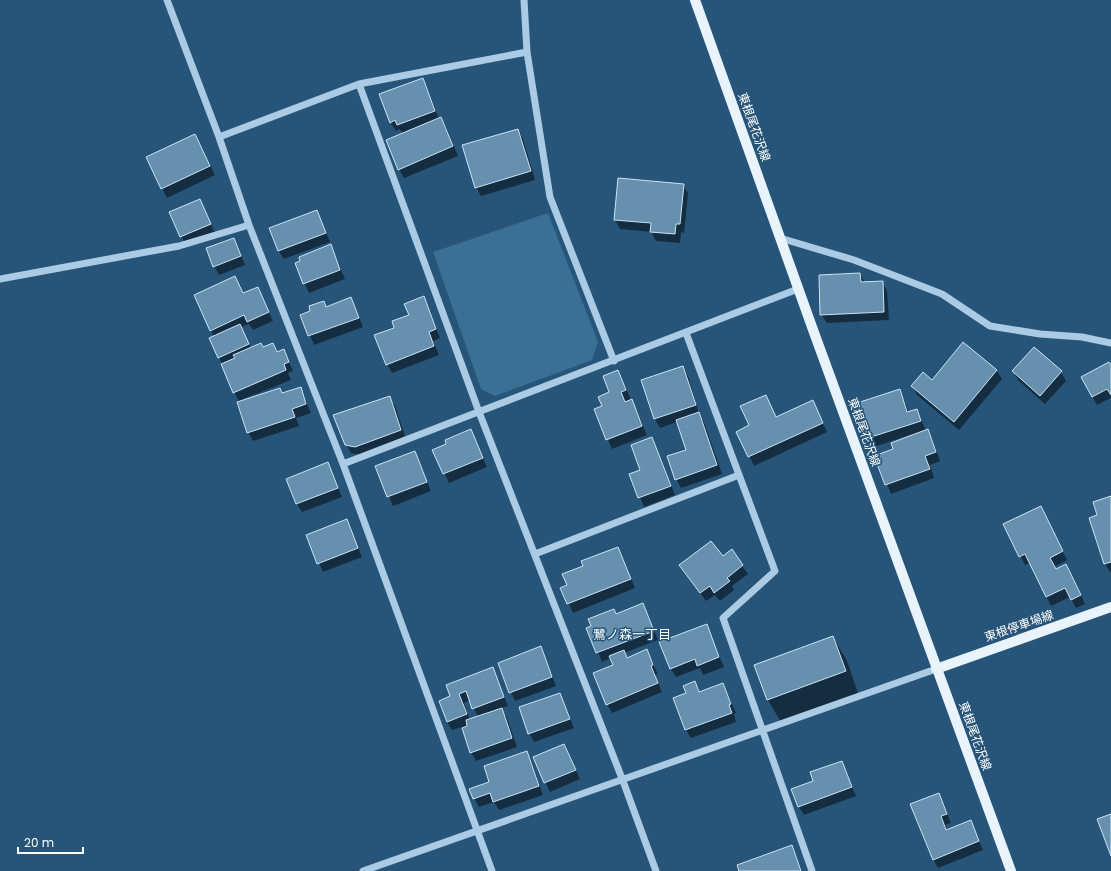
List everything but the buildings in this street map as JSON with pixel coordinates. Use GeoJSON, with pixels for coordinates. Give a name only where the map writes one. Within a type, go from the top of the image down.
{"type":"FeatureCollection","features":[{"type":"Feature","properties":{"kind":"main road","name":"東根尾花沢線"},"geometry":{"type":"LineString","coordinates":[[695,0],[936,669],[1012,871]]}},
{"type":"Feature","properties":{"kind":"main road","name":"東根停車場線"},"geometry":{"type":"LineString","coordinates":[[936,669],[1111,607]]}},
{"type":"Feature","properties":{"kind":"street"},"geometry":{"type":"LineString","coordinates":[[167,0],[219,137],[248,225],[343,464],[492,871]]}},
{"type":"Feature","properties":{"kind":"street"},"geometry":{"type":"LineString","coordinates":[[524,0],[527,52],[550,197],[614,361]]}},
{"type":"Feature","properties":{"kind":"street"},"geometry":{"type":"LineString","coordinates":[[219,137],[359,84],[527,52]]}},
{"type":"Feature","properties":{"kind":"street"},"geometry":{"type":"LineString","coordinates":[[359,84],[479,412],[623,780],[656,871]]}},
{"type":"Feature","properties":{"kind":"street"},"geometry":{"type":"LineString","coordinates":[[0,279],[9,276],[179,246],[248,225]]}},
{"type":"Feature","properties":{"kind":"street"},"geometry":{"type":"LineString","coordinates":[[780,238],[854,260],[942,294],[990,326],[1040,334],[1082,337],[1111,343]]}},
{"type":"Feature","properties":{"kind":"street"},"geometry":{"type":"LineString","coordinates":[[343,464],[798,289]]}},
{"type":"Feature","properties":{"kind":"street"},"geometry":{"type":"LineString","coordinates":[[686,333],[775,571],[723,618],[812,871]]}},
{"type":"Feature","properties":{"kind":"street"},"geometry":{"type":"LineString","coordinates":[[535,554],[739,475]]}},
{"type":"Feature","properties":{"kind":"street"},"geometry":{"type":"LineString","coordinates":[[363,871],[936,669]]}},
{"type":"Feature","properties":{"kind":"shaded area"},"geometry":{"type":"Polygon","coordinates":[[[548,213],[598,342],[592,360],[495,396],[481,389],[433,252],[548,213]]]}},
{"type":"Feature","properties":{"kind":"district","name":"鷺ノ森一丁目"},"geometry":{"type":"Point","coordinates":[632,634]}}]}
